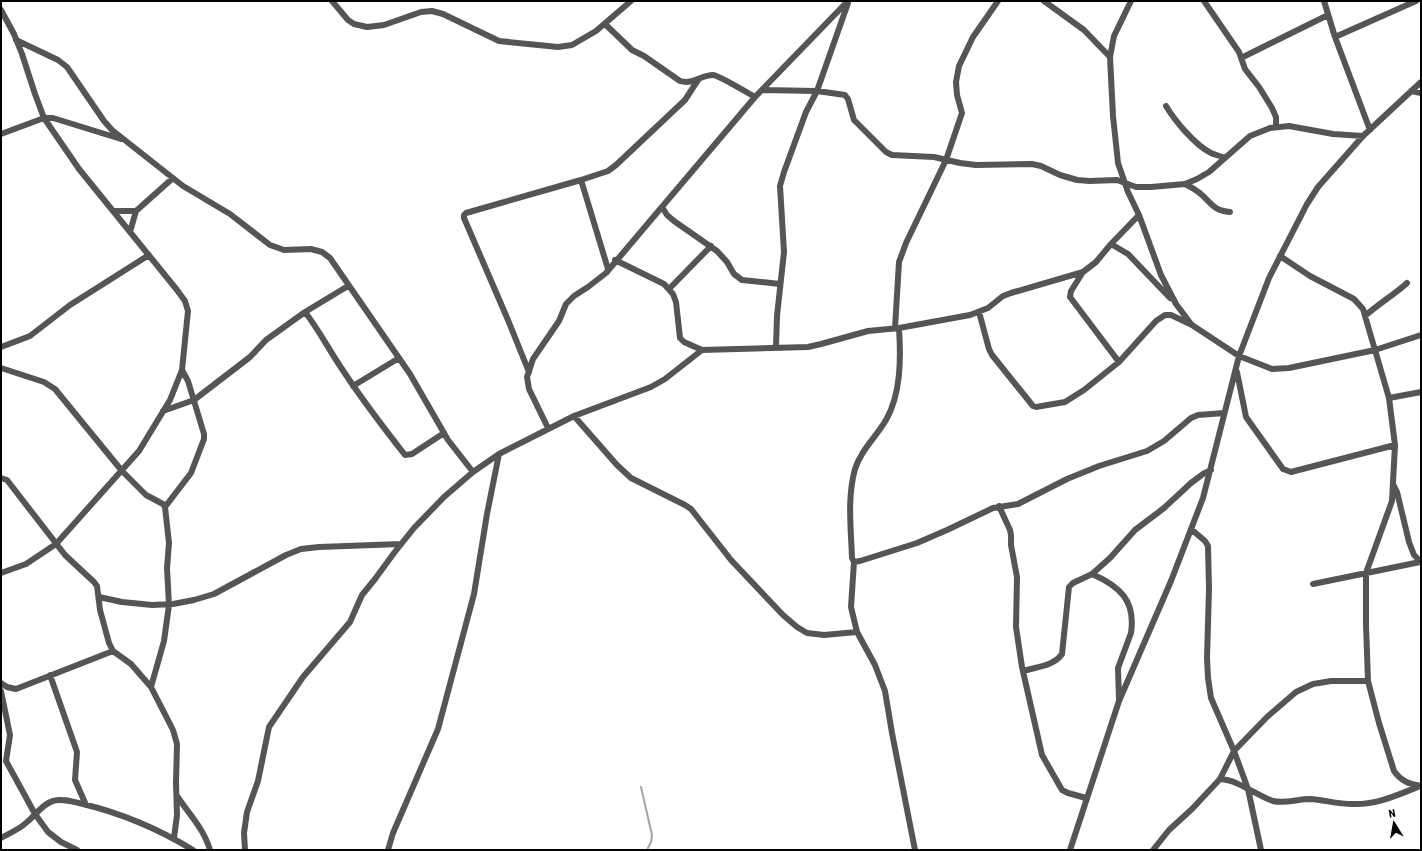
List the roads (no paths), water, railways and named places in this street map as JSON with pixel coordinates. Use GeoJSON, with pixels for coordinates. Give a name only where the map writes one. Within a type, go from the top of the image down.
{"type":"FeatureCollection","features":[{"type":"Feature","properties":{"kind":"street"},"geometry":{"type":"LineString","coordinates":[[332,1],[348,20],[354,24],[377,27],[421,12],[438,12],[499,41],[558,47],[572,45],[596,31],[631,1]]}},
{"type":"Feature","properties":{"kind":"street"},"geometry":{"type":"LineString","coordinates":[[548,428],[529,389],[527,377],[533,359],[559,321],[566,304],[574,296],[602,277],[755,97],[848,1]]}},
{"type":"Feature","properties":{"kind":"street"},"geometry":{"type":"LineString","coordinates":[[776,347],[777,316],[784,252],[780,186],[806,112],[817,91],[848,1]]}},
{"type":"Feature","properties":{"kind":"street"},"geometry":{"type":"LineString","coordinates":[[915,850],[885,691],[875,665],[857,632],[851,607],[854,562],[852,558],[850,492],[855,468],[865,449],[885,422],[894,405],[901,352],[897,328],[899,262],[909,236],[946,160],[962,113],[957,95],[956,82],[959,66],[973,37],[998,1]]}},
{"type":"Feature","properties":{"kind":"street"},"geometry":{"type":"LineString","coordinates":[[1044,1],[1084,30],[1110,57]]}},
{"type":"Feature","properties":{"kind":"street"},"geometry":{"type":"LineString","coordinates":[[1131,1],[1114,36],[1110,57],[1113,116],[1117,155],[1128,192],[1139,215],[1161,275],[1176,304],[1192,326]]}},
{"type":"Feature","properties":{"kind":"street"},"geometry":{"type":"LineString","coordinates":[[1204,1],[1239,52],[1245,69],[1259,87],[1272,108],[1276,117],[1276,126]]}},
{"type":"Feature","properties":{"kind":"street"},"geometry":{"type":"LineString","coordinates":[[1324,1],[1335,37],[1370,130]]}},
{"type":"Feature","properties":{"kind":"street"},"geometry":{"type":"LineString","coordinates":[[1335,37],[1416,1]]}},
{"type":"Feature","properties":{"kind":"street"},"geometry":{"type":"LineString","coordinates":[[1,10],[16,40],[44,118],[50,124],[69,155],[185,301],[188,311],[182,370],[170,400],[139,451],[56,544],[26,564],[1,573]]}},
{"type":"Feature","properties":{"kind":"street"},"geometry":{"type":"LineString","coordinates":[[1241,58],[1328,15]]}},
{"type":"Feature","properties":{"kind":"street"},"geometry":{"type":"LineString","coordinates":[[605,24],[632,50],[644,56],[680,81],[685,83],[707,76],[718,75],[729,83],[755,97]]}},
{"type":"Feature","properties":{"kind":"street"},"geometry":{"type":"LineString","coordinates":[[16,40],[58,60],[67,67],[104,121],[123,139],[183,186],[230,214],[270,245],[284,250],[311,249],[322,252],[330,258],[399,358],[444,433],[473,472]]}},
{"type":"Feature","properties":{"kind":"street"},"geometry":{"type":"LineString","coordinates":[[529,372],[467,226],[464,215],[466,213],[608,171],[685,100],[698,80]]}},
{"type":"Feature","properties":{"kind":"street"},"geometry":{"type":"LineString","coordinates":[[1070,850],[1119,702],[1171,581],[1203,498],[1239,356],[1269,278],[1307,204],[1318,187],[1363,136],[1421,82]]}},
{"type":"Feature","properties":{"kind":"street"},"geometry":{"type":"LineString","coordinates":[[762,90],[817,91],[845,95],[848,99],[854,120],[886,152],[892,155],[924,155],[976,165],[1032,164],[1077,180],[1117,180],[1136,187],[1146,188],[1185,184],[1202,177],[1250,136],[1262,130],[1276,126],[1296,127],[1333,134],[1363,136]]}},
{"type":"Feature","properties":{"kind":"street"},"geometry":{"type":"LineString","coordinates":[[1411,91],[1421,93]]}},
{"type":"Feature","properties":{"kind":"street"},"geometry":{"type":"LineString","coordinates":[[1166,106],[1175,120],[1193,139],[1210,153],[1225,158]]}},
{"type":"Feature","properties":{"kind":"street"},"geometry":{"type":"LineString","coordinates":[[1,134],[44,118],[58,120],[123,139]]}},
{"type":"Feature","properties":{"kind":"street"},"geometry":{"type":"LineString","coordinates":[[130,232],[136,211],[173,178]]}},
{"type":"Feature","properties":{"kind":"street"},"geometry":{"type":"LineString","coordinates":[[581,180],[608,269]]}},
{"type":"Feature","properties":{"kind":"street"},"geometry":{"type":"LineString","coordinates":[[1185,184],[1195,189],[1211,206],[1221,211],[1230,212]]}},
{"type":"Feature","properties":{"kind":"street"},"geometry":{"type":"LineString","coordinates":[[662,207],[667,216],[711,246],[727,262],[734,274],[742,280],[780,284]]}},
{"type":"Feature","properties":{"kind":"street"},"geometry":{"type":"LineString","coordinates":[[114,212],[136,211]]}},
{"type":"Feature","properties":{"kind":"street"},"geometry":{"type":"LineString","coordinates":[[1119,362],[1070,297],[1070,291],[1083,272],[1096,262],[1139,215]]}},
{"type":"Feature","properties":{"kind":"street"},"geometry":{"type":"LineString","coordinates":[[1111,244],[1130,256],[1149,278],[1176,304]]}},
{"type":"Feature","properties":{"kind":"street"},"geometry":{"type":"LineString","coordinates":[[668,289],[711,246]]}},
{"type":"Feature","properties":{"kind":"street"},"geometry":{"type":"LineString","coordinates":[[1,347],[30,336],[70,306],[149,255]]}},
{"type":"Feature","properties":{"kind":"street"},"geometry":{"type":"LineString","coordinates":[[1280,256],[1310,276],[1354,299],[1363,309],[1389,398],[1395,445],[1392,501],[1366,573],[1368,681],[1378,723],[1394,771],[1398,778],[1403,782],[1420,786]]}},
{"type":"Feature","properties":{"kind":"street"},"geometry":{"type":"LineString","coordinates":[[615,260],[664,284],[673,294],[676,302],[680,338],[684,342],[702,350],[808,347],[868,331],[897,328],[980,312],[988,308],[1003,296],[1083,272]]}},
{"type":"Feature","properties":{"kind":"street"},"geometry":{"type":"LineString","coordinates":[[1365,316],[1407,283]]}},
{"type":"Feature","properties":{"kind":"street"},"geometry":{"type":"LineString","coordinates":[[163,412],[194,400],[250,358],[266,340],[305,312],[348,286]]}},
{"type":"Feature","properties":{"kind":"street"},"geometry":{"type":"LineString","coordinates":[[305,312],[354,386],[405,455],[412,454],[444,433]]}},
{"type":"Feature","properties":{"kind":"street"},"geometry":{"type":"LineString","coordinates":[[980,312],[989,349],[992,355],[1033,406],[1036,407],[1065,402],[1090,386],[1119,362],[1160,317],[1164,315],[1171,315],[1192,326],[1239,356],[1267,367],[1278,369],[1375,350],[1421,335]]}},
{"type":"Feature","properties":{"kind":"street"},"geometry":{"type":"LineString","coordinates":[[245,850],[244,833],[248,812],[258,781],[269,727],[303,677],[350,622],[362,595],[401,544],[444,497],[473,472],[499,454],[574,416],[651,387],[665,379],[702,350]]}},
{"type":"Feature","properties":{"kind":"street"},"geometry":{"type":"LineString","coordinates":[[354,386],[399,358]]}},
{"type":"Feature","properties":{"kind":"street"},"geometry":{"type":"LineString","coordinates":[[1,368],[44,382],[55,389],[122,471],[146,495],[163,504],[165,507],[168,543],[167,568],[169,605],[164,641],[151,687]]}},
{"type":"Feature","properties":{"kind":"street"},"geometry":{"type":"LineString","coordinates":[[165,507],[191,473],[204,439],[203,428],[188,381],[182,370]]}},
{"type":"Feature","properties":{"kind":"street"},"geometry":{"type":"LineString","coordinates":[[1236,370],[1246,417],[1283,469],[1286,471],[1291,472],[1395,445]]}},
{"type":"Feature","properties":{"kind":"street"},"geometry":{"type":"LineString","coordinates":[[1389,398],[1421,392]]}},
{"type":"Feature","properties":{"kind":"street"},"geometry":{"type":"LineString","coordinates":[[854,562],[917,543],[993,508],[1018,504],[1067,479],[1099,466],[1147,452],[1164,441],[1191,418],[1198,415],[1224,413]]}},
{"type":"Feature","properties":{"kind":"street"},"geometry":{"type":"LineString","coordinates":[[574,416],[617,465],[631,478],[691,509],[731,560],[783,615],[797,627],[807,633],[824,635],[857,632]]}},
{"type":"Feature","properties":{"kind":"street"},"geometry":{"type":"LineString","coordinates":[[388,850],[393,833],[438,729],[474,594],[486,514],[499,454]]}},
{"type":"Feature","properties":{"kind":"street"},"geometry":{"type":"LineString","coordinates":[[1023,671],[1053,662],[1062,654],[1069,588],[1073,584],[1092,574],[1110,558],[1135,530],[1164,508],[1191,483],[1211,470]]}},
{"type":"Feature","properties":{"kind":"street"},"geometry":{"type":"LineString","coordinates":[[1,478],[7,480],[65,555],[97,586],[100,610],[109,643],[113,651],[131,664],[151,687],[173,730],[177,744],[177,815],[174,838]]}},
{"type":"Feature","properties":{"kind":"street"},"geometry":{"type":"LineString","coordinates":[[1393,484],[1397,492],[1409,542],[1414,555],[1421,562]]}},
{"type":"Feature","properties":{"kind":"street"},"geometry":{"type":"LineString","coordinates":[[999,506],[1010,530],[1017,577],[1016,627],[1023,671],[1044,761],[1062,790],[1086,798]]}},
{"type":"Feature","properties":{"kind":"street"},"geometry":{"type":"LineString","coordinates":[[1191,529],[1205,541],[1208,546],[1209,589],[1207,636],[1208,678],[1211,698],[1234,751],[1248,789],[1261,850]]}},
{"type":"Feature","properties":{"kind":"street"},"geometry":{"type":"LineString","coordinates":[[99,597],[122,602],[169,605],[214,594],[286,555],[302,549],[401,544]]}},
{"type":"Feature","properties":{"kind":"street"},"geometry":{"type":"LineString","coordinates":[[1313,584],[1421,562]]}},
{"type":"Feature","properties":{"kind":"street"},"geometry":{"type":"LineString","coordinates":[[1092,574],[1114,586],[1122,594],[1131,610],[1131,633],[1118,672],[1119,702]]}},
{"type":"Feature","properties":{"kind":"street"},"geometry":{"type":"LineString","coordinates":[[1,683],[7,687],[16,689],[113,651]]}},
{"type":"Feature","properties":{"kind":"street"},"geometry":{"type":"LineString","coordinates":[[50,675],[77,752],[75,780],[86,805]]}},
{"type":"Feature","properties":{"kind":"street"},"geometry":{"type":"LineString","coordinates":[[1152,850],[1169,830],[1192,809],[1220,779],[1234,751],[1267,717],[1296,692],[1313,684],[1331,681],[1368,681]]}},
{"type":"Feature","properties":{"kind":"street"},"geometry":{"type":"LineString","coordinates":[[1,691],[10,736],[6,761],[35,814],[48,832],[61,842],[76,850]]}},
{"type":"Feature","properties":{"kind":"street"},"geometry":{"type":"LineString","coordinates":[[1220,779],[1228,780],[1276,801],[1285,802],[1309,799],[1357,804],[1385,799],[1420,786]]}},
{"type":"Feature","properties":{"kind":"street"},"geometry":{"type":"LineString","coordinates":[[176,794],[200,826],[208,841],[210,850]]}},
{"type":"Feature","properties":{"kind":"street"},"geometry":{"type":"LineString","coordinates":[[1,838],[28,822],[41,808],[52,801],[58,800],[114,812],[174,838],[193,850]]}},
{"type":"Feature","properties":{"kind":"waterway"},"geometry":{"type":"LineString","coordinates":[[641,787],[652,835],[651,842],[647,850]]}}]}
